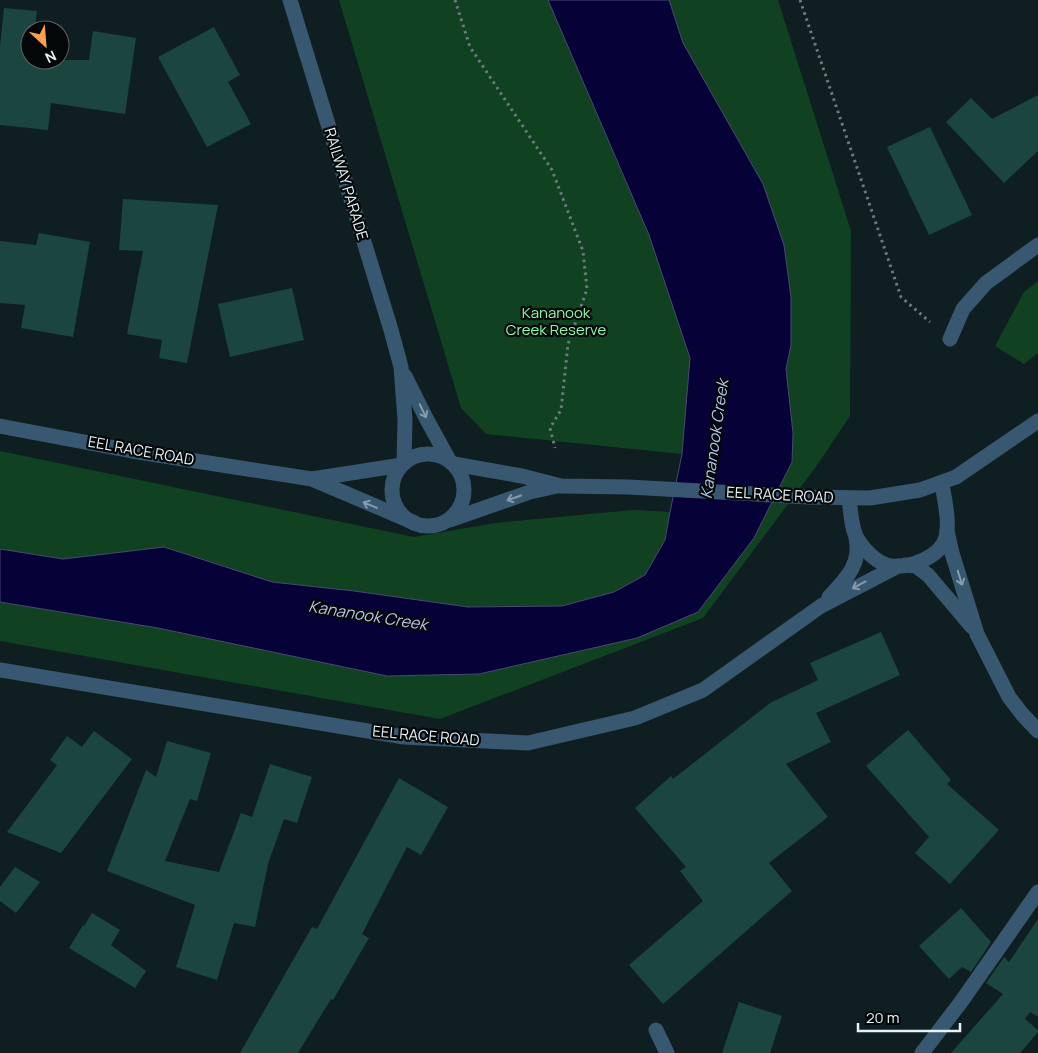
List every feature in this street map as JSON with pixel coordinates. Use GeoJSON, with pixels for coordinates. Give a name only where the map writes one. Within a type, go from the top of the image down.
{"type":"FeatureCollection","features":[{"type":"Feature","properties":{"kind":"street","name":"RAILWAY PARADE"},"geometry":{"type":"LineString","coordinates":[[290,0],[401,368],[405,420],[403,464]]}},
{"type":"Feature","properties":{"kind":"street"},"geometry":{"type":"LineString","coordinates":[[950,339],[964,309],[986,283],[1038,245]]}},
{"type":"Feature","properties":{"kind":"street","name":"RAILWAY PARADE"},"geometry":{"type":"LineString","coordinates":[[401,368],[426,418],[452,462]]}},
{"type":"Feature","properties":{"kind":"street","name":"EEL RACE ROAD"},"geometry":{"type":"LineString","coordinates":[[443,523],[530,492],[561,486],[628,487],[849,499],[904,493],[942,483],[963,472],[1038,421]]}},
{"type":"Feature","properties":{"kind":"street","name":"EEL RACE ROAD"},"geometry":{"type":"LineString","coordinates":[[0,426],[132,451],[312,479],[415,523]]}},
{"type":"Feature","properties":{"kind":"street"},"geometry":{"type":"LineString","coordinates":[[426,453],[442,456],[452,462],[462,477],[464,485],[463,500],[455,514],[443,523],[425,526],[415,523],[402,515],[394,502],[392,494],[394,478],[403,464],[411,458],[426,453]]}},
{"type":"Feature","properties":{"kind":"street","name":"EEL RACE ROAD"},"geometry":{"type":"LineString","coordinates":[[452,462],[561,486]]}},
{"type":"Feature","properties":{"kind":"street","name":"EEL RACE ROAD"},"geometry":{"type":"LineString","coordinates":[[312,479],[403,464]]}},
{"type":"Feature","properties":{"kind":"street"},"geometry":{"type":"LineString","coordinates":[[942,483],[947,531],[952,553],[978,634],[1009,697],[1038,731]]}},
{"type":"Feature","properties":{"kind":"street","name":"EEL RACE ROAD"},"geometry":{"type":"LineString","coordinates":[[821,606],[847,578],[855,563],[858,547],[849,499]]}},
{"type":"Feature","properties":{"kind":"street"},"geometry":{"type":"LineString","coordinates":[[901,565],[918,562],[929,556],[944,541],[947,531]]}},
{"type":"Feature","properties":{"kind":"street","name":"EEL RACE ROAD"},"geometry":{"type":"LineString","coordinates":[[855,533],[868,553],[885,563],[901,565]]}},
{"type":"Feature","properties":{"kind":"street"},"geometry":{"type":"LineString","coordinates":[[901,565],[916,566],[928,575],[978,634]]}},
{"type":"Feature","properties":{"kind":"street","name":"EEL RACE ROAD"},"geometry":{"type":"LineString","coordinates":[[0,670],[404,737],[528,743],[635,718],[703,690],[821,606],[901,565]]}},
{"type":"Feature","properties":{"kind":"street"},"geometry":{"type":"LineString","coordinates":[[922,1053],[961,1002],[1038,892]]}},
{"type":"Feature","properties":{"kind":"street"},"geometry":{"type":"LineString","coordinates":[[656,1030],[667,1053]]}},
{"type":"Feature","properties":{"kind":"path"},"geometry":{"type":"LineString","coordinates":[[455,0],[470,47],[552,170],[583,251],[587,289],[568,344],[560,410],[550,428],[555,448]]}},
{"type":"Feature","properties":{"kind":"path"},"geometry":{"type":"LineString","coordinates":[[800,0],[901,297],[950,339]]}},
{"type":"Feature","properties":{"kind":"green space","name":"Kananook Creek Reserve"},"geometry":{"type":"Polygon","coordinates":[[[339,0],[548,0],[649,235],[690,358],[682,454],[486,434],[461,408],[339,0]]]}},
{"type":"Feature","properties":{"kind":"green space"},"geometry":{"type":"Polygon","coordinates":[[[669,0],[778,0],[851,231],[850,416],[815,468],[703,618],[440,719],[0,641],[0,602],[158,628],[387,676],[479,674],[637,638],[792,462],[793,433],[786,369],[791,345],[763,184],[683,43],[669,0]]]}},
{"type":"Feature","properties":{"kind":"green space"},"geometry":{"type":"Polygon","coordinates":[[[1038,281],[1038,353],[1024,364],[995,346],[1024,292],[1038,281]]]}},
{"type":"Feature","properties":{"kind":"green space"},"geometry":{"type":"Polygon","coordinates":[[[0,451],[414,537],[495,523],[634,510],[670,512],[665,540],[645,575],[614,592],[562,606],[468,607],[272,582],[164,547],[63,559],[0,549],[0,451]]]}},
{"type":"Feature","properties":{"kind":"water","name":"Kananook Creek"},"geometry":{"type":"Polygon","coordinates":[[[548,0],[669,0],[683,43],[763,184],[784,245],[791,297],[791,345],[786,369],[793,433],[792,462],[754,538],[698,612],[637,638],[479,674],[387,676],[158,628],[0,602],[0,549],[63,559],[164,547],[272,582],[468,607],[562,606],[614,592],[645,575],[665,540],[682,454],[690,358],[649,235],[548,0]]]}},
{"type":"Feature","properties":{"kind":"building"},"geometry":{"type":"Polygon","coordinates":[[[4,8],[37,11],[36,20],[20,20],[20,70],[70,70],[70,60],[89,60],[93,31],[136,38],[125,114],[51,103],[48,130],[0,125],[0,47],[4,8]]]}},
{"type":"Feature","properties":{"kind":"building"},"geometry":{"type":"Polygon","coordinates":[[[214,27],[240,75],[228,82],[251,124],[207,147],[158,57],[214,27]]]}},
{"type":"Feature","properties":{"kind":"building"},"geometry":{"type":"Polygon","coordinates":[[[1038,95],[1038,151],[1004,183],[946,122],[971,98],[992,119],[1038,95]]]}},
{"type":"Feature","properties":{"kind":"building"},"geometry":{"type":"Polygon","coordinates":[[[930,127],[972,215],[929,235],[887,147],[930,127]]]}},
{"type":"Feature","properties":{"kind":"building"},"geometry":{"type":"Polygon","coordinates":[[[123,199],[218,205],[187,363],[159,358],[162,340],[127,334],[143,251],[119,250],[123,199]]]}},
{"type":"Feature","properties":{"kind":"building"},"geometry":{"type":"Polygon","coordinates":[[[39,233],[90,242],[73,337],[21,328],[25,305],[0,303],[0,241],[36,245],[39,233]]]}},
{"type":"Feature","properties":{"kind":"building"},"geometry":{"type":"Polygon","coordinates":[[[292,288],[304,340],[230,357],[218,304],[292,288]]]}},
{"type":"Feature","properties":{"kind":"building"},"geometry":{"type":"Polygon","coordinates":[[[881,632],[900,675],[816,713],[831,742],[786,764],[828,817],[769,863],[792,891],[663,1004],[629,965],[703,901],[680,871],[686,867],[635,808],[671,776],[673,779],[770,703],[818,680],[810,663],[881,632]]]}},
{"type":"Feature","properties":{"kind":"building"},"geometry":{"type":"Polygon","coordinates":[[[908,730],[951,780],[947,784],[999,830],[950,884],[915,853],[929,837],[866,766],[908,730]]]}},
{"type":"Feature","properties":{"kind":"building"},"geometry":{"type":"Polygon","coordinates":[[[94,731],[132,759],[61,853],[7,832],[57,765],[50,760],[67,736],[82,747],[94,731]]]}},
{"type":"Feature","properties":{"kind":"building"},"geometry":{"type":"Polygon","coordinates":[[[167,741],[211,753],[197,801],[190,799],[165,861],[219,872],[241,813],[252,817],[270,764],[312,777],[297,823],[284,819],[268,864],[255,927],[234,923],[217,980],[176,967],[195,905],[107,871],[146,770],[156,777],[167,741]]]}},
{"type":"Feature","properties":{"kind":"building"},"geometry":{"type":"Polygon","coordinates":[[[399,778],[448,807],[421,855],[407,847],[362,934],[369,938],[333,1000],[331,999],[298,1053],[240,1053],[312,927],[317,929],[399,778]]]}},
{"type":"Feature","properties":{"kind":"building"},"geometry":{"type":"Polygon","coordinates":[[[15,867],[40,882],[16,913],[0,901],[0,887],[15,867]]]}},
{"type":"Feature","properties":{"kind":"building"},"geometry":{"type":"Polygon","coordinates":[[[961,908],[991,942],[971,972],[962,967],[949,979],[919,946],[961,908]]]}},
{"type":"Feature","properties":{"kind":"building"},"geometry":{"type":"Polygon","coordinates":[[[92,913],[120,930],[111,945],[146,971],[135,988],[69,948],[92,913]]]}},
{"type":"Feature","properties":{"kind":"building"},"geometry":{"type":"Polygon","coordinates":[[[1038,919],[1038,1017],[1030,1012],[1025,1019],[1038,1032],[1020,1053],[951,1053],[1003,994],[986,983],[1004,957],[1009,962],[1038,919]]]}},
{"type":"Feature","properties":{"kind":"building"},"geometry":{"type":"Polygon","coordinates":[[[739,1002],[782,1016],[770,1053],[722,1053],[739,1002]]]}}]}
